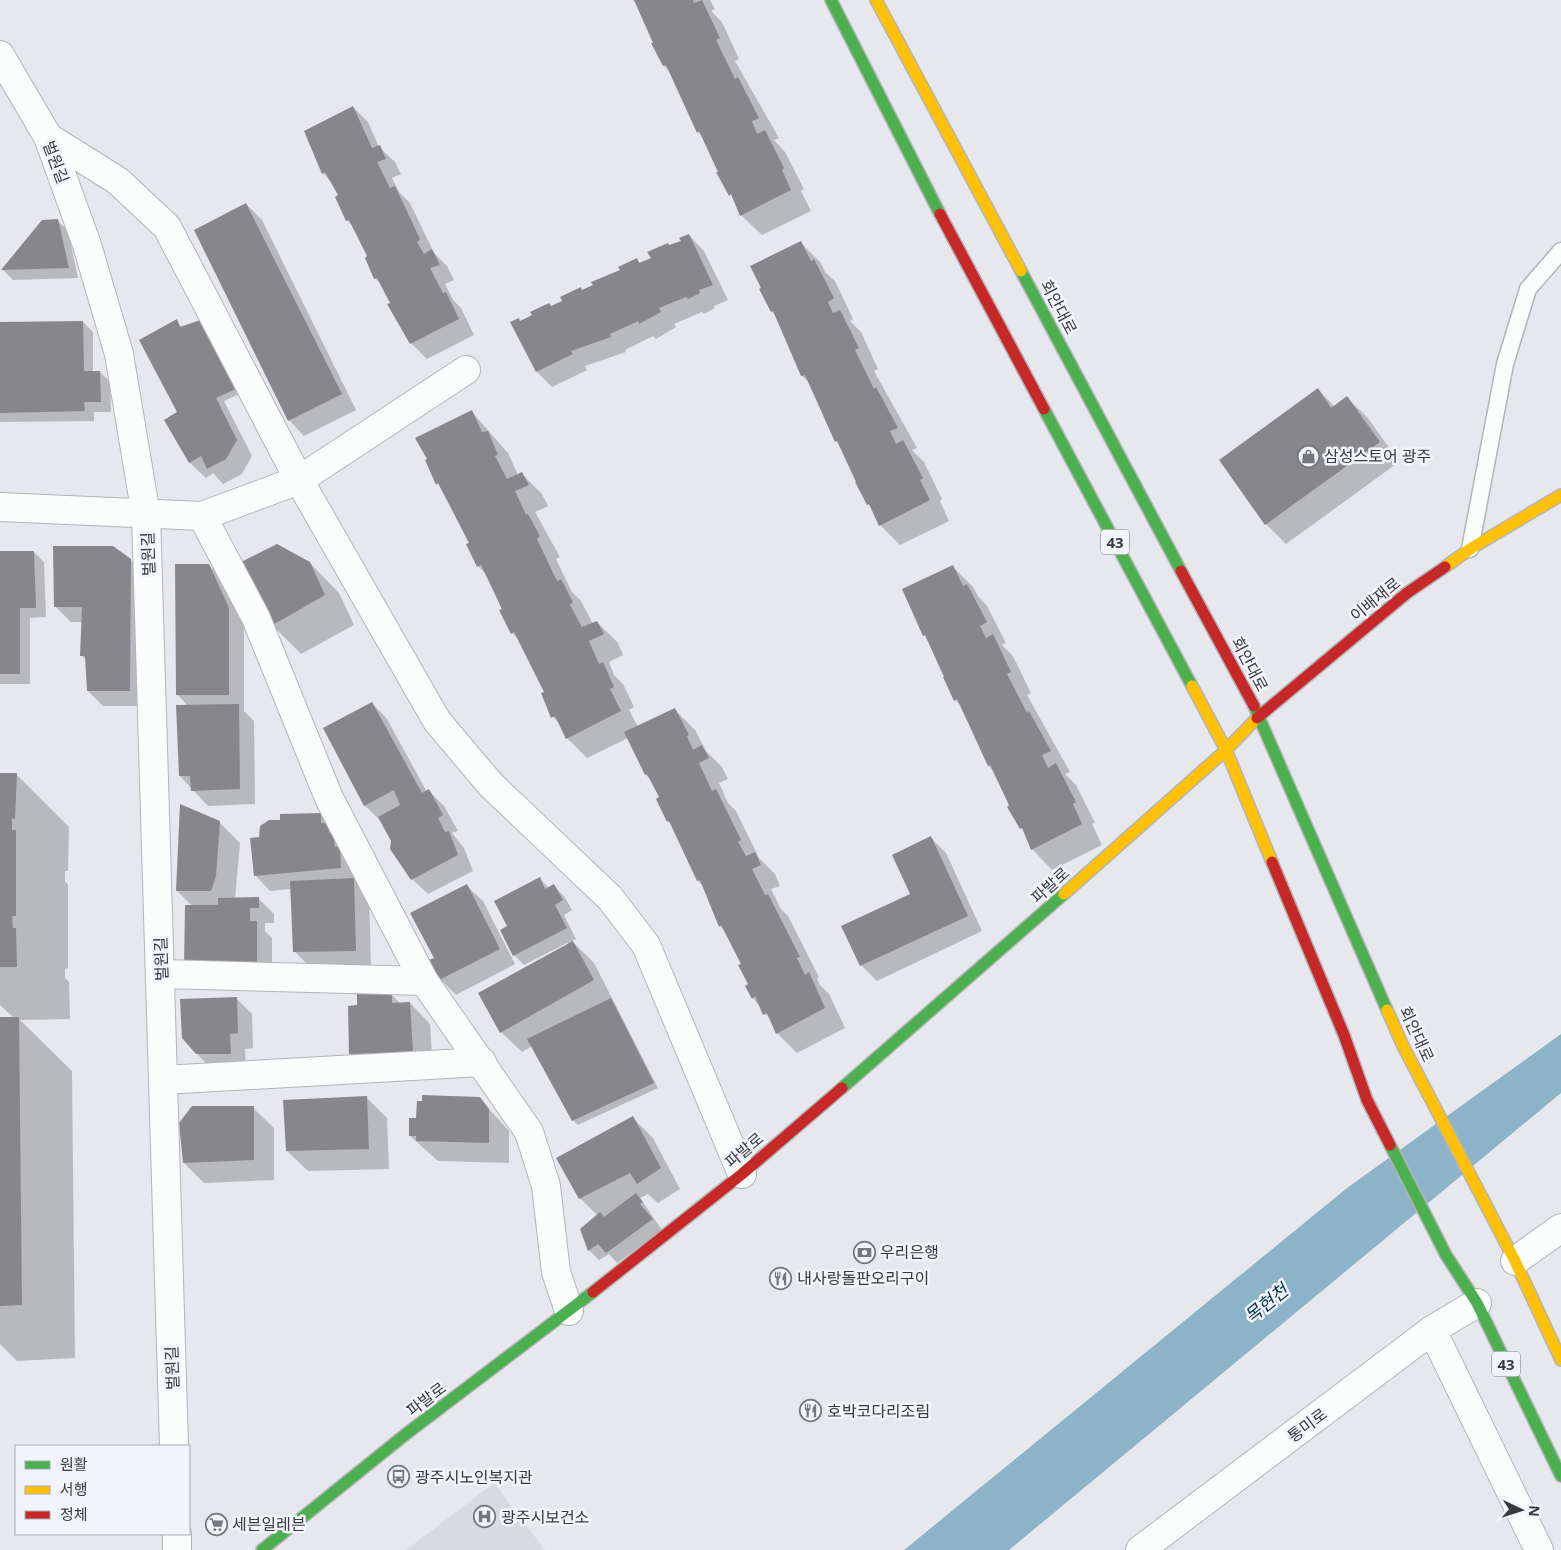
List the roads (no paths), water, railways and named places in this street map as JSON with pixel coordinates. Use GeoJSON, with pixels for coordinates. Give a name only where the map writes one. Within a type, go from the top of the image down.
{"type":"FeatureCollection","features":[{"type":"Feature","properties":{"kind":"main road","name":"43"},"geometry":{"type":"LineString","coordinates":[[832,0],[942,218],[1226,750],[1344,1035],[1367,1100],[1446,1255],[1477,1303],[1561,1476]]}},
{"type":"Feature","properties":{"kind":"main road","name":"회안대로"},"geometry":{"type":"LineString","coordinates":[[876,0],[1259,716],[1408,1054],[1515,1261],[1561,1360]]}},
{"type":"Feature","properties":{"kind":"main road","name":"이배재로"},"geometry":{"type":"LineString","coordinates":[[1226,750],[1259,716],[1407,594],[1470,549],[1561,496]]}},
{"type":"Feature","properties":{"kind":"main road","name":"파발로"},"geometry":{"type":"LineString","coordinates":[[262,1550],[406,1434],[569,1311],[742,1174],[1007,945],[1226,750]]}},
{"type":"Feature","properties":{"kind":"street","name":"벌원길"},"geometry":{"type":"LineString","coordinates":[[0,55],[48,137],[87,245],[119,354],[146,515],[174,1445]]}},
{"type":"Feature","properties":{"kind":"street"},"geometry":{"type":"LineString","coordinates":[[48,137],[118,181],[167,227],[298,480],[437,721],[491,785],[610,898],[646,946],[742,1174]]}},
{"type":"Feature","properties":{"kind":"street"},"geometry":{"type":"LineString","coordinates":[[0,507],[202,516],[298,480],[466,370]]}},
{"type":"Feature","properties":{"kind":"street"},"geometry":{"type":"LineString","coordinates":[[202,516],[256,618],[329,798],[424,981],[529,1132],[546,1186],[556,1272],[569,1311]]}},
{"type":"Feature","properties":{"kind":"street"},"geometry":{"type":"LineString","coordinates":[[161,974],[424,981]]}},
{"type":"Feature","properties":{"kind":"street"},"geometry":{"type":"LineString","coordinates":[[163,1080],[482,1062]]}},
{"type":"Feature","properties":{"kind":"street"},"geometry":{"type":"LineString","coordinates":[[1515,1261],[1561,1228]]}},
{"type":"Feature","properties":{"kind":"street","name":"통미로"},"geometry":{"type":"LineString","coordinates":[[1156,1545],[1432,1330],[1477,1303]]}},
{"type":"Feature","properties":{"kind":"street"},"geometry":{"type":"LineString","coordinates":[[1432,1330],[1539,1550]]}},
{"type":"Feature","properties":{"kind":"street"},"geometry":{"type":"LineString","coordinates":[[177,1535],[177,1550]]}},
{"type":"Feature","properties":{"kind":"lane"},"geometry":{"type":"LineString","coordinates":[[1470,549],[1505,364],[1528,289],[1561,251]]}},
{"type":"Feature","properties":{"kind":"water","name":"목현천"},"geometry":{"type":"Polygon","coordinates":[[[1561,1034],[1561,1093],[1009,1550],[904,1550],[1347,1188],[1561,1034]]]}},
{"type":"Feature","properties":{"kind":"place","name":"삼성스토어 광주"},"geometry":{"type":"Point","coordinates":[1308,456]}},
{"type":"Feature","properties":{"kind":"place","name":"우리은행"},"geometry":{"type":"Point","coordinates":[864,1252]}},
{"type":"Feature","properties":{"kind":"place","name":"내사랑돌판오리구이"},"geometry":{"type":"Point","coordinates":[781,1278]}},
{"type":"Feature","properties":{"kind":"place","name":"호박코다리조림"},"geometry":{"type":"Point","coordinates":[811,1411]}},
{"type":"Feature","properties":{"kind":"place","name":"광주시노인복지관"},"geometry":{"type":"Point","coordinates":[399,1477]}},
{"type":"Feature","properties":{"kind":"place","name":"광주시보건소"},"geometry":{"type":"Point","coordinates":[485,1517]}},
{"type":"Feature","properties":{"kind":"place","name":"세븐일레븐"},"geometry":{"type":"Point","coordinates":[216,1524]}}]}
